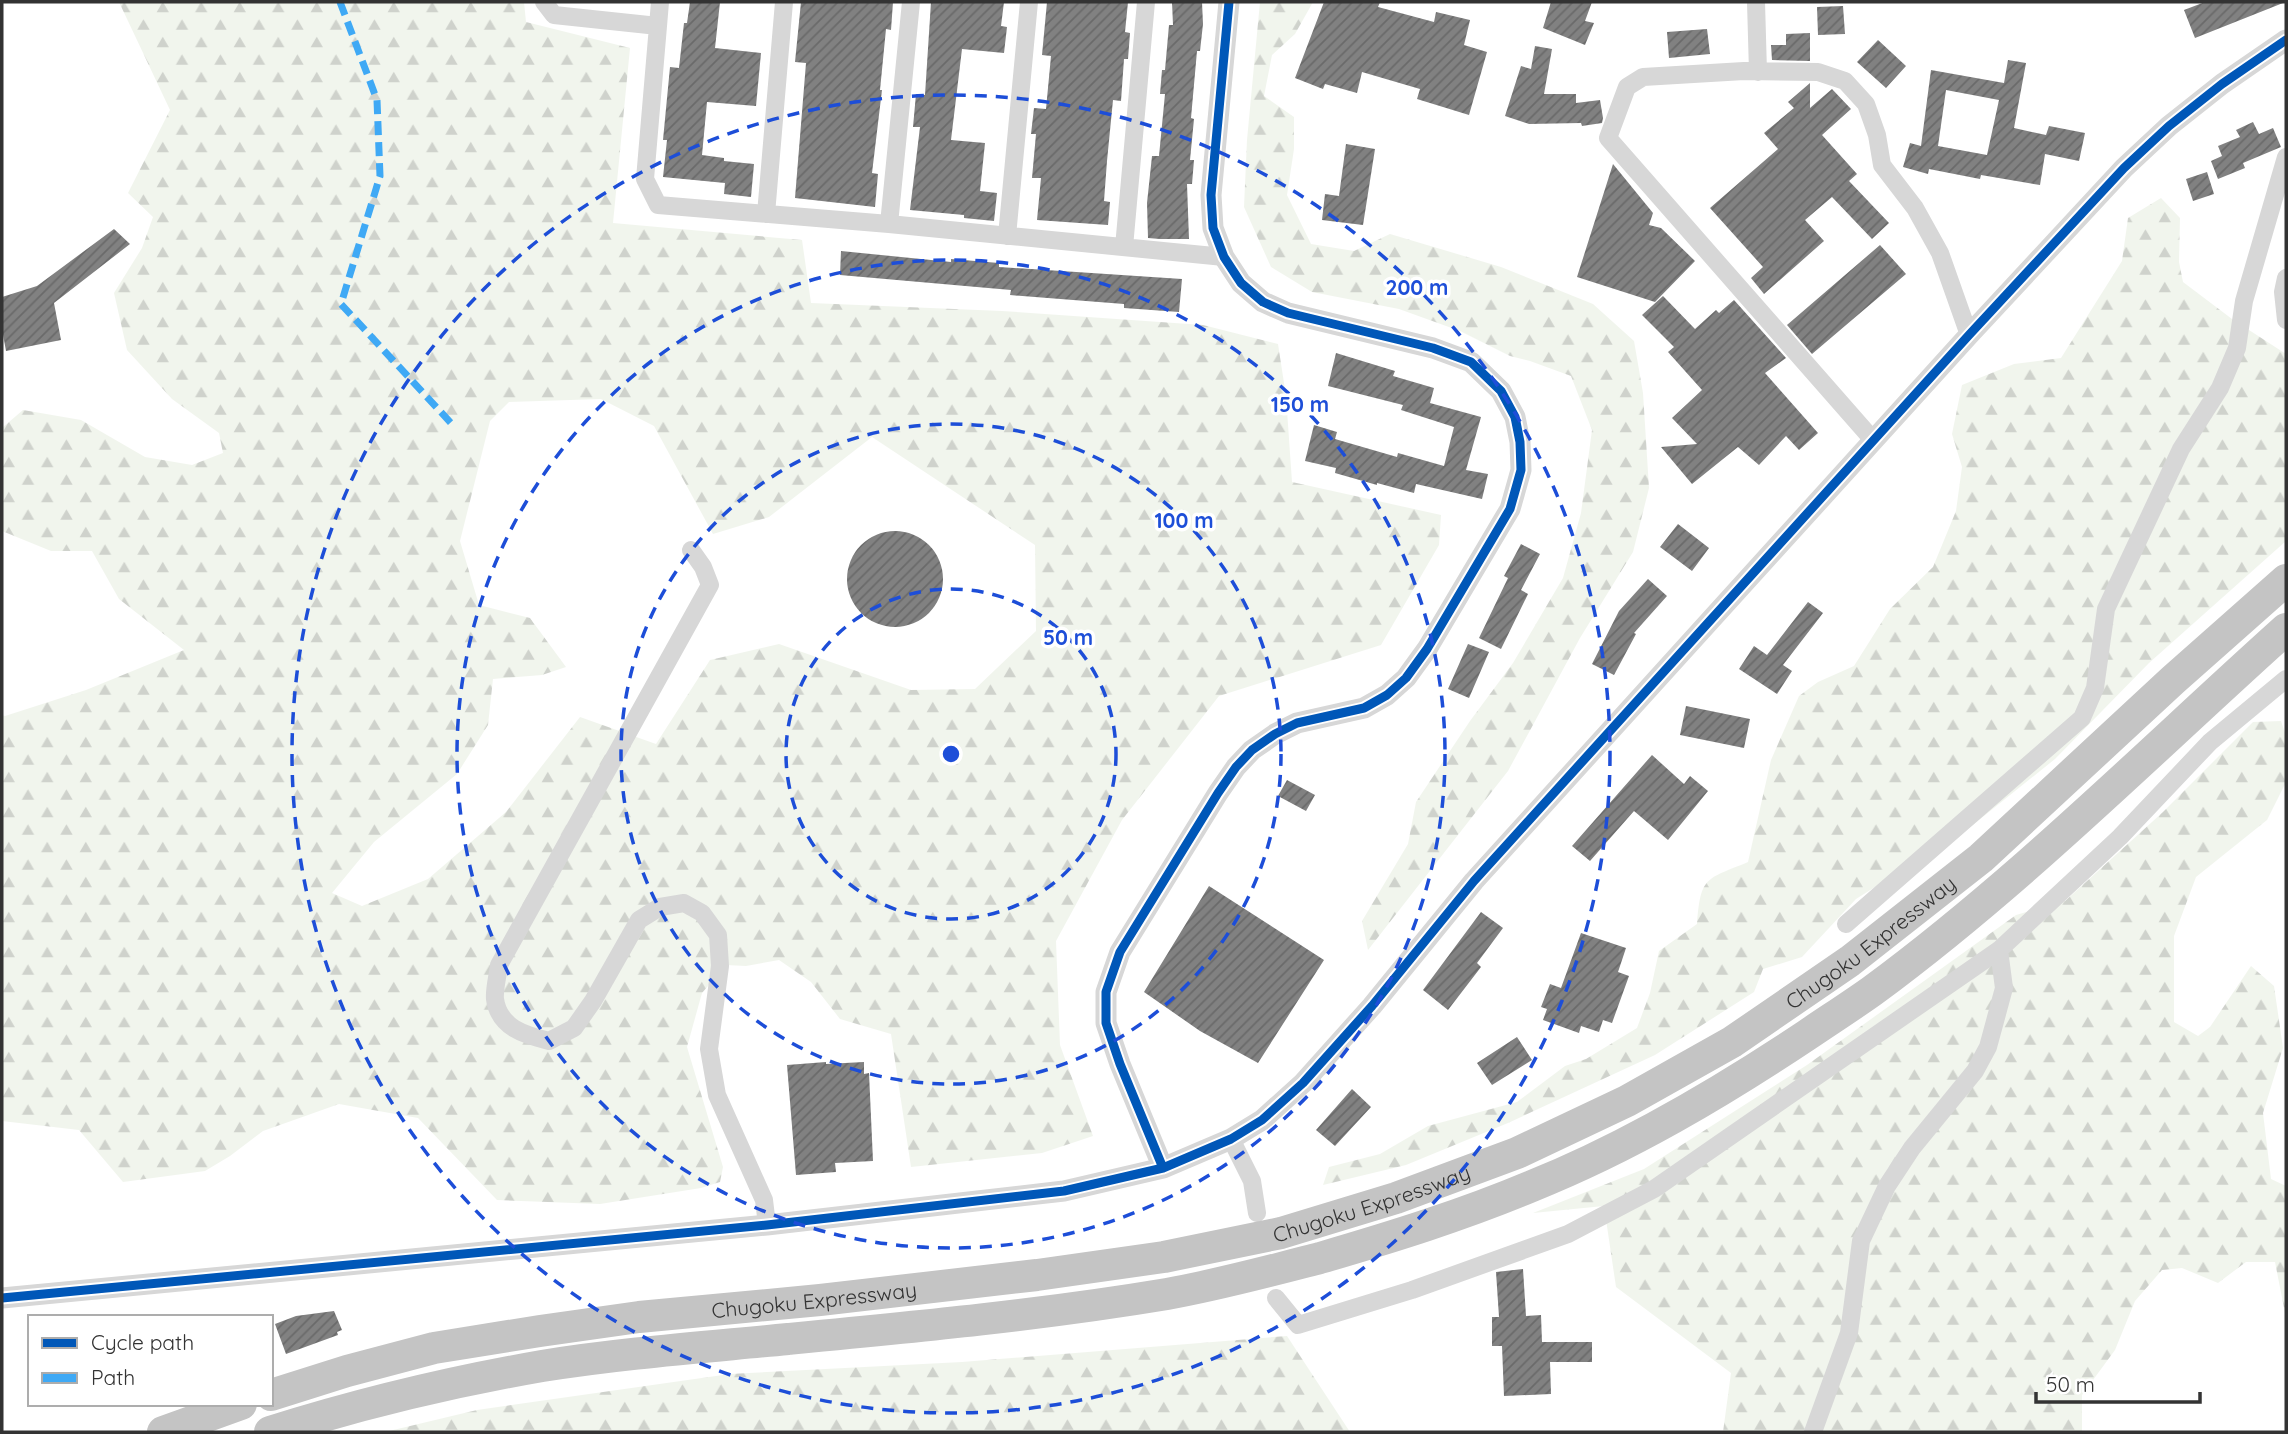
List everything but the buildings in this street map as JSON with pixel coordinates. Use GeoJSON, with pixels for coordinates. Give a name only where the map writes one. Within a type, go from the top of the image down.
{"type":"FeatureCollection","features":[{"type":"Feature","properties":{"kind":"highway","name":"Chugoku Expressway"},"geometry":{"type":"LineString","coordinates":[[273,1394],[434,1348],[540,1331],[639,1317],[1037,1275],[1164,1257],[1281,1233],[1396,1198],[1517,1153],[1627,1101],[1732,1042],[1850,961],[1981,858],[2173,680],[2286,580]]}},
{"type":"Feature","properties":{"kind":"highway","name":"Chugoku Expressway"},"geometry":{"type":"LineString","coordinates":[[270,1432],[351,1407],[543,1366],[642,1353],[1039,1312],[1172,1293],[1290,1266],[1404,1234],[1535,1185],[1640,1136],[1741,1079],[1872,991],[2006,884],[2107,795],[2286,629]]}},
{"type":"Feature","properties":{"kind":"highway"},"geometry":{"type":"LineString","coordinates":[[163,1432],[235,1406]]}},
{"type":"Feature","properties":{"kind":"street"},"geometry":{"type":"LineString","coordinates":[[544,2],[554,15],[658,26]]}},
{"type":"Feature","properties":{"kind":"street"},"geometry":{"type":"LineString","coordinates":[[660,2],[645,179],[658,205],[889,224],[1224,257]]}},
{"type":"Feature","properties":{"kind":"street"},"geometry":{"type":"LineString","coordinates":[[766,214],[784,2]]}},
{"type":"Feature","properties":{"kind":"street"},"geometry":{"type":"LineString","coordinates":[[889,224],[911,2]]}},
{"type":"Feature","properties":{"kind":"street"},"geometry":{"type":"LineString","coordinates":[[1006,236],[1029,2]]}},
{"type":"Feature","properties":{"kind":"street"},"geometry":{"type":"LineString","coordinates":[[1124,247],[1146,2]]}},
{"type":"Feature","properties":{"kind":"street"},"geometry":{"type":"LineString","coordinates":[[1163,1168],[1119,1064],[1106,1023],[1106,992],[1120,952],[1218,793],[1252,750],[1297,723],[1364,708],[1387,695],[1406,678],[1427,649],[1510,509],[1521,470],[1520,442],[1515,417],[1501,391],[1471,362],[1433,348],[1288,313],[1263,302],[1241,283],[1224,257],[1213,228],[1211,195],[1230,2]]}},
{"type":"Feature","properties":{"kind":"street"},"geometry":{"type":"LineString","coordinates":[[1756,2],[1758,72]]}},
{"type":"Feature","properties":{"kind":"street"},"geometry":{"type":"LineString","coordinates":[[2,1298],[767,1225],[1064,1191],[1163,1168],[1231,1139],[1262,1120],[1303,1083],[1372,1006],[1474,881],[1873,440],[2124,168],[2222,84],[2286,40]]}},
{"type":"Feature","properties":{"kind":"street"},"geometry":{"type":"LineString","coordinates":[[1873,440],[1608,138],[1627,87],[1643,77],[1758,72],[1818,72],[1845,81],[1866,104],[1877,135],[1882,165],[1915,208],[1940,253],[1969,335]]}},
{"type":"Feature","properties":{"kind":"street"},"geometry":{"type":"LineString","coordinates":[[1846,924],[2082,718],[2095,688],[2106,609],[2180,449],[2220,388],[2237,348],[2244,301],[2286,157]]}},
{"type":"Feature","properties":{"kind":"street"},"geometry":{"type":"LineString","coordinates":[[2286,278],[2283,292],[2286,320]]}},
{"type":"Feature","properties":{"kind":"street"},"geometry":{"type":"LineString","coordinates":[[691,550],[703,567],[710,585],[499,965],[495,998],[503,1021],[523,1035],[549,1041],[574,1028],[639,920],[660,907],[684,903],[702,913],[718,935],[720,966],[709,1049],[718,1095],[764,1200],[767,1225]]}},
{"type":"Feature","properties":{"kind":"street"},"geometry":{"type":"LineString","coordinates":[[1276,1298],[1298,1325],[1412,1290],[1568,1234],[1654,1189],[1999,950],[2120,836],[2210,742],[2286,679]]}},
{"type":"Feature","properties":{"kind":"street"},"geometry":{"type":"LineString","coordinates":[[1813,1432],[1849,1333],[1861,1241],[1886,1186],[1912,1148],[1975,1071],[1988,1047],[2004,988],[1999,950]]}},
{"type":"Feature","properties":{"kind":"street"},"geometry":{"type":"LineString","coordinates":[[1231,1139],[1252,1181],[1257,1213]]}},
{"type":"Feature","properties":{"kind":"green space"},"geometry":{"type":"Polygon","coordinates":[[[119,2],[524,2],[526,22],[630,48],[613,223],[802,240],[811,303],[1002,311],[1203,325],[1278,344],[1286,396],[1292,482],[1441,515],[1439,545],[1381,645],[1219,696],[1122,820],[1056,941],[1060,1045],[1093,1136],[1042,1153],[911,1167],[891,1034],[840,1019],[811,982],[779,960],[746,966],[726,965],[702,993],[687,1047],[723,1167],[720,1182],[701,1188],[600,1204],[497,1200],[418,1118],[339,1104],[263,1131],[205,1171],[123,1182],[79,1130],[2,1121],[2,715],[86,690],[184,650],[119,599],[92,551],[51,551],[2,531],[2,428],[23,410],[81,420],[145,457],[192,465],[223,453],[219,433],[172,399],[127,350],[114,293],[142,248],[153,217],[128,193],[170,110],[119,2]],[[601,399],[509,402],[490,421],[460,541],[479,605],[530,618],[566,667],[542,675],[493,679],[488,725],[457,774],[374,842],[332,893],[362,906],[428,879],[506,812],[580,717],[656,744],[710,660],[779,644],[911,690],[975,689],[1036,631],[1035,545],[872,437],[769,517],[713,534],[654,426],[601,399]]]}},
{"type":"Feature","properties":{"kind":"green space"},"geometry":{"type":"Polygon","coordinates":[[[1260,2],[1313,2],[1295,34],[1272,55],[1264,96],[1294,117],[1294,149],[1287,195],[1311,244],[1354,251],[1390,234],[1501,267],[1593,304],[1634,341],[1643,393],[1649,488],[1633,552],[1580,638],[1508,771],[1368,950],[1362,921],[1408,844],[1416,802],[1513,663],[1563,578],[1581,513],[1592,430],[1571,376],[1510,356],[1460,331],[1399,309],[1312,292],[1271,267],[1244,207],[1247,140],[1260,2]]]}},
{"type":"Feature","properties":{"kind":"green space"},"geometry":{"type":"Polygon","coordinates":[[[2161,198],[2180,218],[2179,262],[2183,282],[2232,319],[2286,354],[2286,541],[2149,663],[2055,759],[1969,828],[1856,899],[1802,957],[1763,969],[1754,992],[1655,1055],[1508,1123],[1406,1165],[1323,1185],[1329,1167],[1380,1154],[1428,1126],[1517,1102],[1565,1066],[1586,1059],[1637,1028],[1650,993],[1659,951],[1697,924],[1701,897],[1708,882],[1748,862],[1771,760],[1799,696],[1818,682],[1854,666],[1890,609],[1933,567],[1956,511],[1962,467],[1952,434],[1962,385],[2014,364],[2061,358],[2122,261],[2128,218],[2161,198]]]}},
{"type":"Feature","properties":{"kind":"green space"},"geometry":{"type":"Polygon","coordinates":[[[2281,721],[2286,736],[2286,782],[2267,820],[2196,877],[2174,936],[2174,1022],[2198,1036],[2210,1027],[2251,966],[2274,986],[2283,1048],[2263,1113],[2271,1179],[2286,1186],[2286,1318],[2275,1262],[2246,1262],[2218,1283],[2182,1268],[2162,1270],[2135,1301],[2115,1350],[2082,1395],[2082,1432],[1723,1432],[1731,1373],[1616,1287],[1604,1206],[1533,1213],[1644,1169],[1807,1065],[2016,915],[2065,901],[2163,812],[2253,722],[2281,721]]]}},
{"type":"Feature","properties":{"kind":"green space"},"geometry":{"type":"Polygon","coordinates":[[[1287,1336],[1350,1432],[385,1432],[477,1410],[730,1374],[962,1362],[1287,1336]]]}},
{"type":"Feature","properties":{"kind":"marked path"},"geometry":{"type":"LineString","coordinates":[[340,2],[377,100],[380,176],[341,304],[451,423]]}},
{"type":"Feature","properties":{"kind":"cycle path"},"geometry":{"type":"LineString","coordinates":[[1163,1168],[1106,1023],[1106,992],[1120,952],[1218,793],[1252,750],[1297,723],[1364,708],[1387,695],[1406,678],[1427,649],[1510,509],[1521,470],[1520,442],[1515,417],[1501,391],[1471,362],[1433,348],[1288,313],[1263,302],[1241,283],[1224,257],[1213,228],[1211,195],[1229,2]]}},
{"type":"Feature","properties":{"kind":"cycle path"},"geometry":{"type":"LineString","coordinates":[[2,1298],[767,1225],[1064,1191],[1163,1168],[1231,1139],[1262,1120],[1303,1083],[1372,1006],[1474,881],[2124,168],[2169,126],[2222,84],[2286,40]]}}]}
